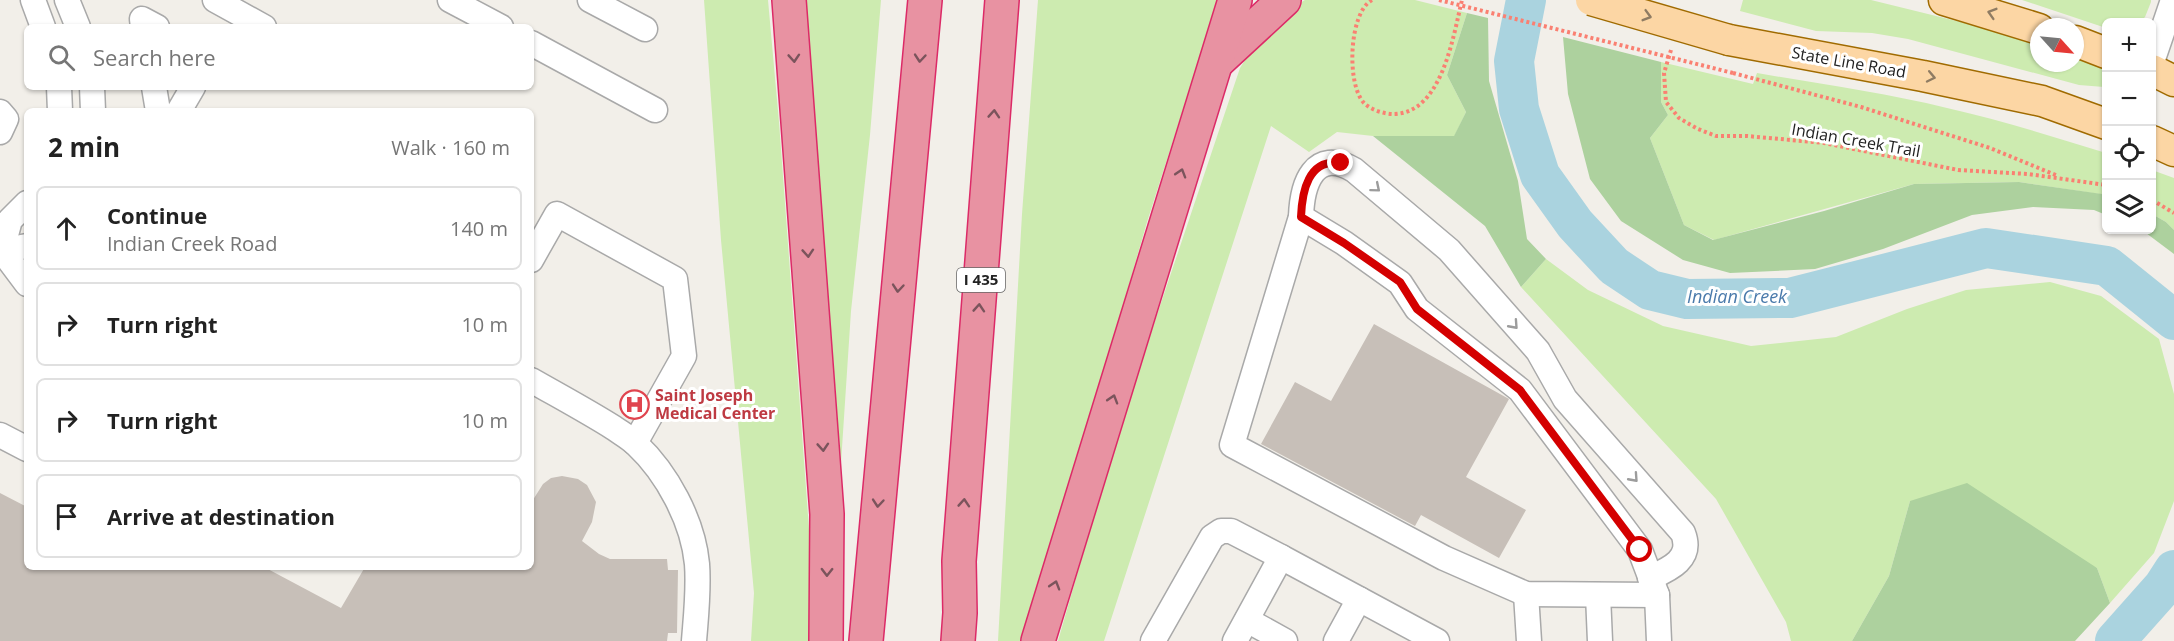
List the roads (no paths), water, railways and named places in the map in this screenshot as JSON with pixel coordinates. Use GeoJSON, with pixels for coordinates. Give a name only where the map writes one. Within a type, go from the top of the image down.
{"type":"FeatureCollection","features":[{"type":"Feature","properties":{"kind":"highway"},"geometry":{"type":"LineString","coordinates":[[789,0],[827,514],[826,641]]}},
{"type":"Feature","properties":{"kind":"highway"},"geometry":{"type":"LineString","coordinates":[[866,641],[925,0]]}},
{"type":"Feature","properties":{"kind":"highway","name":"I 435"},"geometry":{"type":"LineString","coordinates":[[958,641],[959,561],[1002,0]]}},
{"type":"Feature","properties":{"kind":"highway"},"geometry":{"type":"LineString","coordinates":[[1038,641],[1235,0]]}},
{"type":"Feature","properties":{"kind":"highway"},"geometry":{"type":"LineString","coordinates":[[1215,64],[1284,0]]}},
{"type":"Feature","properties":{"kind":"main road","name":"State Line Road"},"geometry":{"type":"LineString","coordinates":[[1591,0],[1729,40],[1923,75],[2042,101],[2102,123]]}},
{"type":"Feature","properties":{"kind":"main road"},"geometry":{"type":"LineString","coordinates":[[1944,0],[2030,26]]}},
{"type":"Feature","properties":{"kind":"main road"},"geometry":{"type":"LineString","coordinates":[[2084,44],[2102,51]]}},
{"type":"Feature","properties":{"kind":"main road"},"geometry":{"type":"LineString","coordinates":[[2155,72],[2174,81]]}},
{"type":"Feature","properties":{"kind":"main road"},"geometry":{"type":"LineString","coordinates":[[2156,143],[2174,151]]}},
{"type":"Feature","properties":{"kind":"street"},"geometry":{"type":"LineString","coordinates":[[33,0],[43,24]]}},
{"type":"Feature","properties":{"kind":"street"},"geometry":{"type":"LineString","coordinates":[[67,0],[77,24]]}},
{"type":"Feature","properties":{"kind":"street"},"geometry":{"type":"LineString","coordinates":[[450,0],[495,24]]}},
{"type":"Feature","properties":{"kind":"street"},"geometry":{"type":"LineString","coordinates":[[590,0],[645,29]]}},
{"type":"Feature","properties":{"kind":"street"},"geometry":{"type":"LineString","coordinates":[[2156,48],[2173,0]]}},
{"type":"Feature","properties":{"kind":"street"},"geometry":{"type":"LineString","coordinates":[[225,12],[256,24]]}},
{"type":"Feature","properties":{"kind":"street"},"geometry":{"type":"LineString","coordinates":[[143,24],[142,18],[152,24]]}},
{"type":"Feature","properties":{"kind":"street"},"geometry":{"type":"LineString","coordinates":[[534,45],[654,110]]}},
{"type":"Feature","properties":{"kind":"street"},"geometry":{"type":"LineString","coordinates":[[59,90],[60,108]]}},
{"type":"Feature","properties":{"kind":"street"},"geometry":{"type":"LineString","coordinates":[[92,90],[93,108]]}},
{"type":"Feature","properties":{"kind":"street"},"geometry":{"type":"LineString","coordinates":[[154,90],[158,108]]}},
{"type":"Feature","properties":{"kind":"street"},"geometry":{"type":"LineString","coordinates":[[181,108],[191,90]]}},
{"type":"Feature","properties":{"kind":"street"},"geometry":{"type":"LineString","coordinates":[[0,112],[6,119],[0,132]]}},
{"type":"Feature","properties":{"kind":"street"},"geometry":{"type":"LineString","coordinates":[[1332,162],[1341,163],[1363,178],[1449,250],[1538,351],[1565,399],[1683,532],[1686,542],[1683,555],[1677,564],[1654,586],[1598,595],[1526,594],[1444,558],[1232,445],[1301,217],[1302,198],[1313,173],[1322,165],[1332,162]]}},
{"type":"Feature","properties":{"kind":"street"},"geometry":{"type":"LineString","coordinates":[[1,250],[10,220],[24,205]]}},
{"type":"Feature","properties":{"kind":"street"},"geometry":{"type":"LineString","coordinates":[[534,255],[557,214],[675,279],[684,356],[635,442]]}},
{"type":"Feature","properties":{"kind":"street"},"geometry":{"type":"LineString","coordinates":[[1301,217],[1344,243],[1400,282],[1417,309],[1520,390],[1640,550],[1654,586],[1659,641]]}},
{"type":"Feature","properties":{"kind":"street"},"geometry":{"type":"LineString","coordinates":[[1,250],[24,246]]}},
{"type":"Feature","properties":{"kind":"street"},"geometry":{"type":"LineString","coordinates":[[1,250],[24,280]]}},
{"type":"Feature","properties":{"kind":"street"},"geometry":{"type":"LineString","coordinates":[[534,382],[635,442],[662,472],[676,496],[697,561],[698,599],[694,641]]}},
{"type":"Feature","properties":{"kind":"street"},"geometry":{"type":"LineString","coordinates":[[0,435],[24,448]]}},
{"type":"Feature","properties":{"kind":"street"},"geometry":{"type":"LineString","coordinates":[[1153,641],[1212,537],[1221,531],[1232,531],[1437,641]]}},
{"type":"Feature","properties":{"kind":"street"},"geometry":{"type":"LineString","coordinates":[[1235,641],[1281,557]]}},
{"type":"Feature","properties":{"kind":"street"},"geometry":{"type":"LineString","coordinates":[[1526,594],[1529,641]]}},
{"type":"Feature","properties":{"kind":"street"},"geometry":{"type":"LineString","coordinates":[[1598,595],[1600,641]]}},
{"type":"Feature","properties":{"kind":"street"},"geometry":{"type":"LineString","coordinates":[[1336,641],[1359,599]]}},
{"type":"Feature","properties":{"kind":"street"},"geometry":{"type":"LineString","coordinates":[[1247,620],[1285,641]]}},
{"type":"Feature","properties":{"kind":"waterway","name":"Indian Creek"},"geometry":{"type":"LineString","coordinates":[[1526,0],[1514,61],[1519,109],[1540,175],[1575,224],[1614,266],[1650,290],[1687,299],[1790,298],[1986,248],[2107,266],[2174,320]]}},
{"type":"Feature","properties":{"kind":"waterway","name":"Indian Creek"},"geometry":{"type":"LineString","coordinates":[[2115,641],[2163,587],[2174,570]]}},
{"type":"Feature","properties":{"kind":"place","name":"Saint Joseph Medical Center"},"geometry":{"type":"Point","coordinates":[634,404]}}]}
